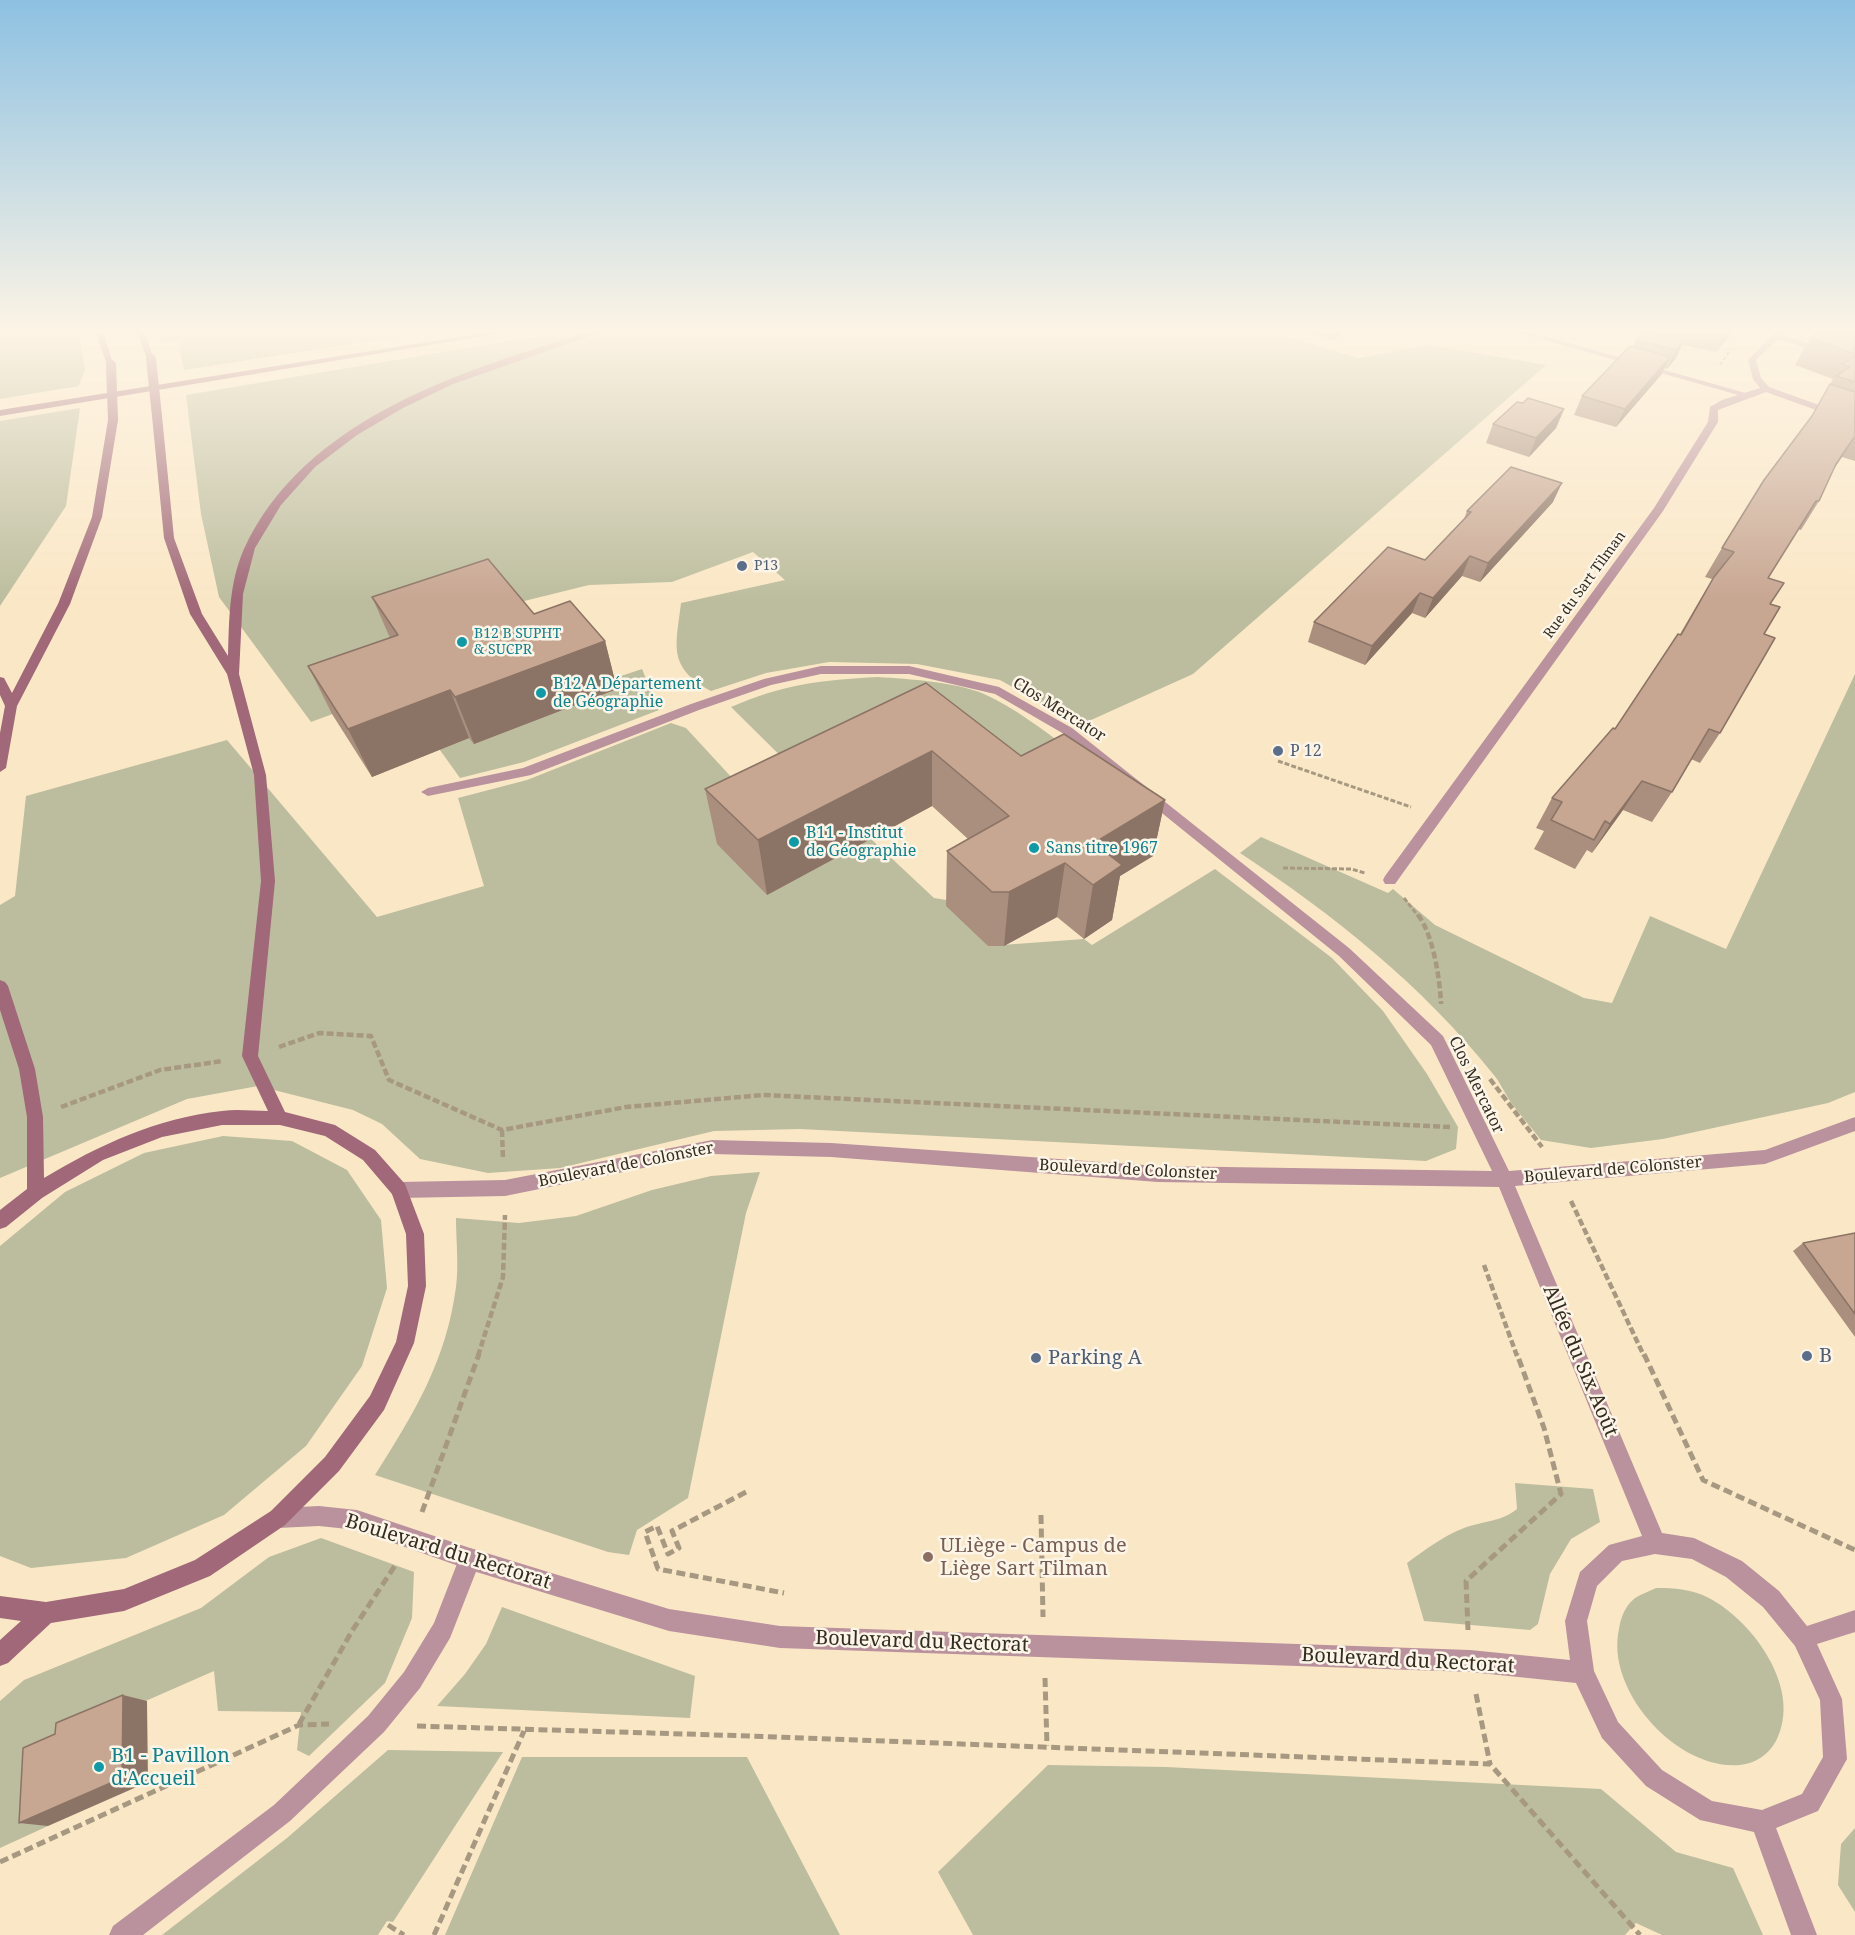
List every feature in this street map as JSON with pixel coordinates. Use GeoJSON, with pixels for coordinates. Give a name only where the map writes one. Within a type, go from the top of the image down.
{"type":"FeatureCollection","features":[{"type":"Feature","properties":{"kind":"main road"},"geometry":{"type":"LineString","coordinates":[[0,768],[11,706],[64,604],[97,517],[113,421]]}},
{"type":"Feature","properties":{"kind":"main road"},"geometry":{"type":"LineString","coordinates":[[158,421],[169,538],[196,614],[233,674],[260,775],[268,881],[250,1056],[280,1118]]}},
{"type":"Feature","properties":{"kind":"main road"},"geometry":{"type":"LineString","coordinates":[[233,674],[237,594],[250,549],[271,508],[297,478],[351,436],[375,421]]}},
{"type":"Feature","properties":{"kind":"main road"},"geometry":{"type":"LineString","coordinates":[[0,681],[11,706]]}},
{"type":"Feature","properties":{"kind":"main road"},"geometry":{"type":"LineString","coordinates":[[0,986],[27,1069],[35,1117],[36,1192]]}},
{"type":"Feature","properties":{"kind":"main road"},"geometry":{"type":"LineString","coordinates":[[0,1221],[36,1192],[97,1155],[161,1130],[222,1118],[280,1118],[329,1130],[369,1155],[399,1190],[415,1234],[417,1286],[405,1343],[377,1403],[332,1464],[278,1518],[202,1568],[124,1600],[46,1613],[0,1607]]}},
{"type":"Feature","properties":{"kind":"main road"},"geometry":{"type":"LineString","coordinates":[[0,1655],[46,1613]]}},
{"type":"Feature","properties":{"kind":"street","name":"Rue du Sart Tilman"},"geometry":{"type":"LineString","coordinates":[[1390,880],[1659,509],[1713,421]]}},
{"type":"Feature","properties":{"kind":"street","name":"Clos Mercator"},"geometry":{"type":"LineString","coordinates":[[428,792],[526,772],[695,707],[768,682],[821,670],[909,670],[999,691],[1068,731],[1244,871],[1344,952],[1437,1041],[1504,1179]]}},
{"type":"Feature","properties":{"kind":"street","name":"Boulevard de Colonster"},"geometry":{"type":"LineString","coordinates":[[399,1190],[505,1188],[712,1147],[831,1150],[1158,1174],[1504,1179],[1765,1157],[1855,1124]]}},
{"type":"Feature","properties":{"kind":"street","name":"Allée du Six Août"},"geometry":{"type":"LineString","coordinates":[[1504,1179],[1608,1425],[1655,1543]]}},
{"type":"Feature","properties":{"kind":"street","name":"Boulevard du Rectorat"},"geometry":{"type":"LineString","coordinates":[[278,1518],[320,1516],[357,1520],[470,1559],[669,1620],[780,1637],[1470,1661],[1583,1674]]}},
{"type":"Feature","properties":{"kind":"street"},"geometry":{"type":"LineString","coordinates":[[1655,1543],[1694,1549],[1734,1569],[1772,1599],[1803,1638],[1831,1699],[1834,1759],[1810,1803],[1762,1822],[1708,1812],[1654,1779],[1610,1730],[1583,1674],[1576,1621],[1587,1580],[1616,1552],[1655,1543]]}},
{"type":"Feature","properties":{"kind":"street"},"geometry":{"type":"LineString","coordinates":[[122,1935],[282,1813],[376,1724],[412,1680],[442,1630],[470,1559]]}},
{"type":"Feature","properties":{"kind":"street"},"geometry":{"type":"LineString","coordinates":[[1803,1638],[1855,1621]]}},
{"type":"Feature","properties":{"kind":"street"},"geometry":{"type":"LineString","coordinates":[[1762,1822],[1804,1935]]}},
{"type":"Feature","properties":{"kind":"path"},"geometry":{"type":"LineString","coordinates":[[1278,760],[1437,815]]}},
{"type":"Feature","properties":{"kind":"path"},"geometry":{"type":"LineString","coordinates":[[1244,871],[1262,868],[1351,869],[1390,880],[1425,924],[1440,985],[1442,1017],[1437,1041]]}},
{"type":"Feature","properties":{"kind":"path"},"geometry":{"type":"LineString","coordinates":[[35,1117],[160,1070],[250,1056],[319,1033],[371,1036],[389,1080],[502,1130],[627,1107],[763,1095],[1479,1129]]}},
{"type":"Feature","properties":{"kind":"path"},"geometry":{"type":"LineString","coordinates":[[299,1725],[352,1631],[412,1538],[465,1397],[503,1277],[505,1188],[502,1130]]}},
{"type":"Feature","properties":{"kind":"path"},"geometry":{"type":"LineString","coordinates":[[1558,1174],[1703,1480],[1855,1550]]}},
{"type":"Feature","properties":{"kind":"path"},"geometry":{"type":"LineString","coordinates":[[1484,1265],[1544,1428],[1561,1494],[1466,1581],[1470,1661],[1490,1764],[1640,1935]]}},
{"type":"Feature","properties":{"kind":"path"},"geometry":{"type":"LineString","coordinates":[[746,1492],[672,1531],[679,1548],[668,1554],[657,1526],[645,1532],[658,1569],[784,1593]]}},
{"type":"Feature","properties":{"kind":"path"},"geometry":{"type":"LineString","coordinates":[[1041,1515],[1043,1583]]}},
{"type":"Feature","properties":{"kind":"path"},"geometry":{"type":"LineString","coordinates":[[0,1862],[299,1725],[376,1724],[524,1731],[751,1736],[1490,1764]]}},
{"type":"Feature","properties":{"kind":"path"},"geometry":{"type":"LineString","coordinates":[[434,1935],[524,1731]]}},
{"type":"Feature","properties":{"kind":"path"},"geometry":{"type":"LineString","coordinates":[[388,1925],[404,1935]]}},
{"type":"Feature","properties":{"kind":"green space"},"geometry":{"type":"Polygon","coordinates":[[[0,421],[78,421],[66,506],[0,606],[0,421]]]}},
{"type":"Feature","properties":{"kind":"green space"},"geometry":{"type":"Polygon","coordinates":[[[189,421],[1482,421],[1193,674],[1080,725],[1000,680],[917,664],[829,662],[766,673],[711,691],[687,673],[681,664],[677,632],[681,603],[785,580],[753,552],[672,582],[589,585],[504,606],[609,680],[642,669],[659,710],[524,762],[460,778],[397,690],[311,722],[219,597],[201,514],[189,421]]]}},
{"type":"Feature","properties":{"kind":"green space"},"geometry":{"type":"Polygon","coordinates":[[[1855,674],[1855,1092],[1828,1103],[1663,1139],[1591,1148],[1541,1140],[1466,1041],[1407,981],[1343,927],[1240,853],[1261,837],[1388,893],[1393,889],[1435,925],[1584,998],[1612,1003],[1650,916],[1726,949],[1855,674]]]}},
{"type":"Feature","properties":{"kind":"green space"},"geometry":{"type":"Polygon","coordinates":[[[878,677],[947,684],[984,694],[1017,712],[1070,750],[818,793],[731,707],[768,693],[803,684],[878,677]]]}},
{"type":"Feature","properties":{"kind":"green space"},"geometry":{"type":"Polygon","coordinates":[[[671,723],[686,728],[769,818],[871,839],[934,898],[953,901],[988,946],[1084,939],[1092,945],[1215,869],[1332,958],[1383,1011],[1427,1074],[1458,1127],[1456,1149],[1426,1161],[800,1129],[714,1131],[560,1168],[488,1173],[420,1159],[382,1124],[353,1110],[258,1086],[187,1099],[0,1178],[0,905],[15,896],[26,796],[227,740],[377,917],[484,886],[458,798],[527,780],[671,723]]]}},
{"type":"Feature","properties":{"kind":"green space"},"geometry":{"type":"Polygon","coordinates":[[[223,1136],[292,1141],[347,1170],[381,1220],[387,1288],[362,1366],[306,1446],[224,1515],[126,1558],[31,1568],[0,1556],[0,1246],[65,1192],[144,1153],[223,1136]]]}},
{"type":"Feature","properties":{"kind":"green space"},"geometry":{"type":"Polygon","coordinates":[[[760,1172],[746,1213],[688,1498],[637,1530],[629,1555],[608,1552],[375,1475],[415,1408],[445,1339],[457,1279],[456,1218],[519,1223],[576,1216],[652,1190],[711,1176],[760,1172]]]}},
{"type":"Feature","properties":{"kind":"green space"},"geometry":{"type":"Polygon","coordinates":[[[1515,1483],[1593,1489],[1600,1522],[1571,1539],[1550,1574],[1538,1624],[1530,1630],[1424,1621],[1407,1563],[1456,1531],[1498,1519],[1517,1509],[1515,1483]]]}},
{"type":"Feature","properties":{"kind":"green space"},"geometry":{"type":"Polygon","coordinates":[[[321,1538],[414,1572],[412,1618],[385,1683],[309,1756],[297,1750],[301,1712],[218,1711],[214,1671],[84,1728],[48,1826],[0,1848],[0,1701],[24,1680],[201,1608],[269,1557],[321,1538]]]}},
{"type":"Feature","properties":{"kind":"green space"},"geometry":{"type":"Polygon","coordinates":[[[1656,1588],[1683,1590],[1709,1598],[1742,1623],[1757,1640],[1769,1659],[1779,1680],[1783,1701],[1783,1721],[1776,1741],[1761,1758],[1740,1765],[1716,1763],[1693,1755],[1671,1741],[1651,1723],[1635,1701],[1623,1677],[1618,1653],[1619,1629],[1624,1612],[1632,1601],[1656,1588]]]}},
{"type":"Feature","properties":{"kind":"green space"},"geometry":{"type":"Polygon","coordinates":[[[502,1607],[695,1676],[690,1718],[437,1706],[465,1674],[486,1644],[502,1607]]]}},
{"type":"Feature","properties":{"kind":"green space"},"geometry":{"type":"Polygon","coordinates":[[[388,1750],[503,1752],[393,1922],[387,1921],[378,1935],[162,1935],[287,1838],[388,1750]]]}},
{"type":"Feature","properties":{"kind":"green space"},"geometry":{"type":"Polygon","coordinates":[[[522,1757],[747,1757],[840,1935],[445,1935],[522,1757]]]}},
{"type":"Feature","properties":{"kind":"green space"},"geometry":{"type":"Polygon","coordinates":[[[1048,1765],[1166,1767],[1601,1789],[1676,1852],[1733,1868],[1763,1935],[1662,1935],[1636,1923],[1625,1935],[973,1935],[938,1872],[1048,1765]]]}},
{"type":"Feature","properties":{"kind":"green space"},"geometry":{"type":"Polygon","coordinates":[[[1855,1828],[1855,1912],[1838,1885],[1841,1844],[1855,1828]]]}},
{"type":"Feature","properties":{"kind":"building"},"geometry":{"type":"Polygon","coordinates":[[[1496,421],[1552,421],[1536,438],[1493,424],[1496,421]]]}},
{"type":"Feature","properties":{"kind":"building"},"geometry":{"type":"Polygon","coordinates":[[[1808,421],[1855,421],[1855,436],[1836,464],[1819,501],[1816,501],[1768,578],[1784,583],[1770,604],[1780,607],[1764,634],[1775,638],[1720,733],[1709,729],[1672,792],[1642,781],[1610,824],[1605,821],[1594,840],[1551,820],[1562,802],[1552,798],[1613,728],[1615,729],[1678,634],[1681,635],[1714,577],[1734,552],[1722,548],[1764,480],[1808,421]]]}},
{"type":"Feature","properties":{"kind":"building"},"geometry":{"type":"Polygon","coordinates":[[[1511,467],[1562,483],[1488,563],[1470,556],[1433,598],[1420,593],[1372,646],[1314,622],[1388,547],[1425,560],[1471,512],[1467,511],[1511,467]]]}},
{"type":"Feature","properties":{"kind":"building"},"geometry":{"type":"Polygon","coordinates":[[[488,559],[534,614],[570,601],[605,641],[455,697],[450,690],[348,729],[308,666],[398,635],[372,597],[488,559]]]}},
{"type":"Feature","properties":{"kind":"building"},"geometry":{"type":"Polygon","coordinates":[[[926,683],[1021,756],[1064,734],[1165,800],[1094,843],[1122,865],[1093,885],[1065,863],[1009,892],[992,892],[947,851],[1009,816],[932,751],[758,840],[705,789],[926,683]]]}},
{"type":"Feature","properties":{"kind":"building"},"geometry":{"type":"Polygon","coordinates":[[[1855,1233],[1855,1314],[1803,1243],[1855,1233]]]}},
{"type":"Feature","properties":{"kind":"building"},"geometry":{"type":"Polygon","coordinates":[[[123,1695],[122,1778],[19,1823],[23,1748],[55,1734],[56,1723],[123,1695]]]}},
{"type":"Feature","properties":{"kind":"place","name":"P13"},"geometry":{"type":"Point","coordinates":[742,566]}},
{"type":"Feature","properties":{"kind":"place","name":"B12 B SUPHT & SUCPR"},"geometry":{"type":"Point","coordinates":[462,642]}},
{"type":"Feature","properties":{"kind":"place","name":"B12 A Département de Géographie"},"geometry":{"type":"Point","coordinates":[541,693]}},
{"type":"Feature","properties":{"kind":"place","name":"P 12"},"geometry":{"type":"Point","coordinates":[1278,751]}},
{"type":"Feature","properties":{"kind":"place","name":"B11 - Institut de Géographie"},"geometry":{"type":"Point","coordinates":[794,842]}},
{"type":"Feature","properties":{"kind":"place","name":"Sans titre 1967"},"geometry":{"type":"Point","coordinates":[1034,848]}},
{"type":"Feature","properties":{"kind":"place","name":"B"},"geometry":{"type":"Point","coordinates":[1807,1356]}},
{"type":"Feature","properties":{"kind":"place","name":"Parking A"},"geometry":{"type":"Point","coordinates":[1036,1358]}},
{"type":"Feature","properties":{"kind":"place","name":"ULiège - Campus de Liège Sart Tilman"},"geometry":{"type":"Point","coordinates":[928,1557]}},
{"type":"Feature","properties":{"kind":"place","name":"B1 - Pavillon d'Accueil"},"geometry":{"type":"Point","coordinates":[99,1767]}}]}
